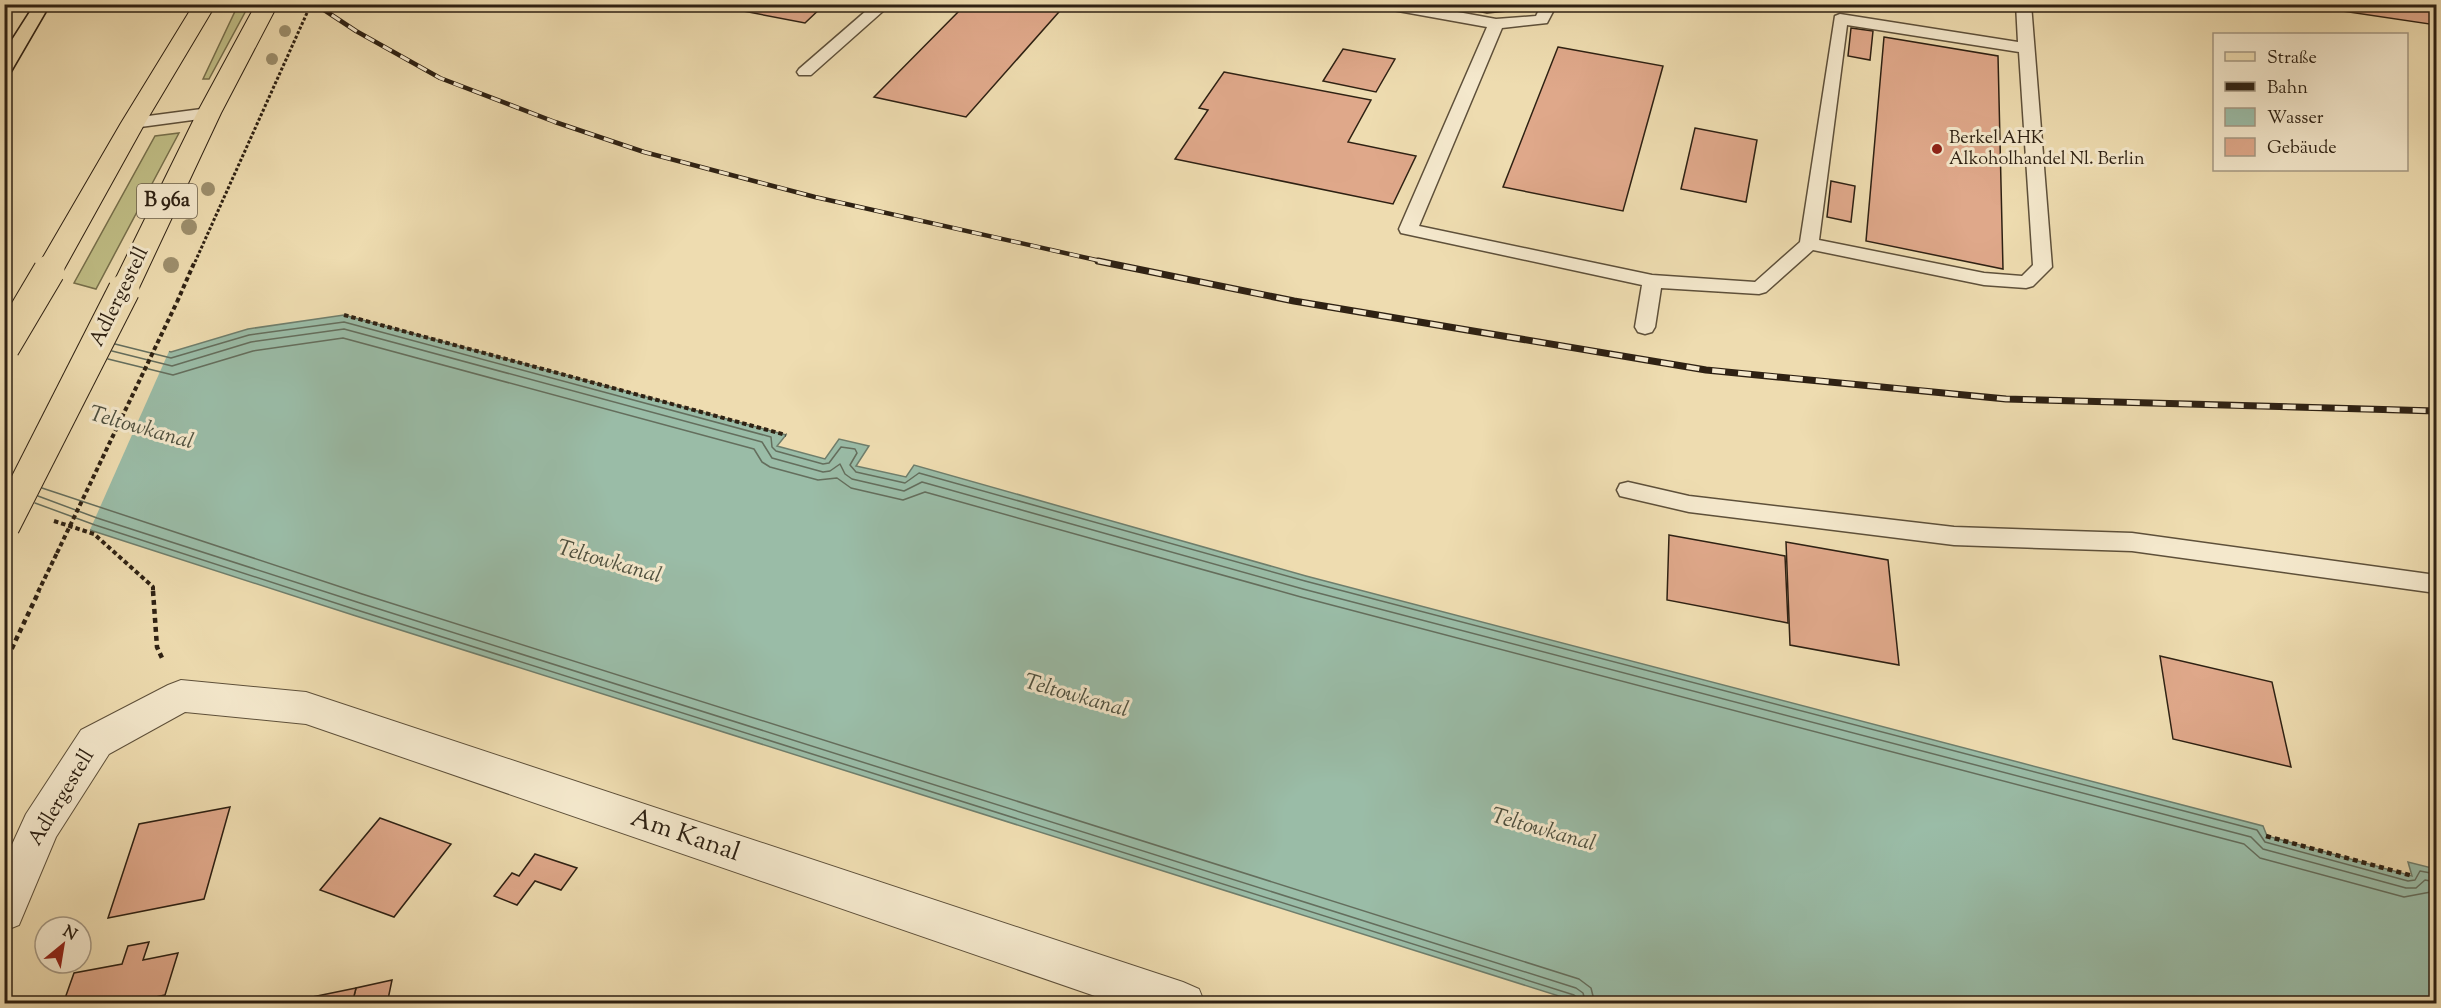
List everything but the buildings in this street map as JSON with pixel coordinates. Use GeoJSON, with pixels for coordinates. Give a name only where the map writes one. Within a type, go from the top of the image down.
{"type":"FeatureCollection","features":[{"type":"Feature","properties":{"kind":"main road"},"geometry":{"type":"LineString","coordinates":[[4,347],[133,123],[205,4]]}},
{"type":"Feature","properties":{"kind":"main road","name":"Adlergestell"},"geometry":{"type":"LineString","coordinates":[[4,526],[124,290],[209,113],[267,4]]}},
{"type":"Feature","properties":{"kind":"street","name":"Adlergestell"},"geometry":{"type":"LineString","coordinates":[[4,910],[40,826],[95,742],[181,696]]}},
{"type":"Feature","properties":{"kind":"street","name":"Am Kanal"},"geometry":{"type":"LineString","coordinates":[[181,696],[306,708],[1183,1004]]}},
{"type":"Feature","properties":{"kind":"lane"},"geometry":{"type":"LineString","coordinates":[[805,72],[884,4]]}},
{"type":"Feature","properties":{"kind":"lane"},"geometry":{"type":"LineString","coordinates":[[1387,4],[1496,24],[1542,20],[1550,4]]}},
{"type":"Feature","properties":{"kind":"lane"},"geometry":{"type":"LineString","coordinates":[[1809,244],[1984,279],[2026,282],[2043,267],[2023,4]]}},
{"type":"Feature","properties":{"kind":"lane"},"geometry":{"type":"LineString","coordinates":[[1496,24],[1408,229],[1652,281],[1759,288],[1809,244],[1840,19],[2025,48]]}},
{"type":"Feature","properties":{"kind":"lane"},"geometry":{"type":"LineString","coordinates":[[133,123],[209,113]]}},
{"type":"Feature","properties":{"kind":"lane"},"geometry":{"type":"LineString","coordinates":[[1645,327],[1652,281]]}},
{"type":"Feature","properties":{"kind":"lane"},"geometry":{"type":"LineString","coordinates":[[1628,490],[1689,504],[1954,536],[2132,542],[2436,584]]}},
{"type":"Feature","properties":{"kind":"path"},"geometry":{"type":"LineString","coordinates":[[4,665],[177,302],[311,4]]}},
{"type":"Feature","properties":{"kind":"path"},"geometry":{"type":"LineString","coordinates":[[344,315],[786,435]]}},
{"type":"Feature","properties":{"kind":"path"},"geometry":{"type":"LineString","coordinates":[[49,520],[94,534],[153,587],[157,647],[181,696]]}},
{"type":"Feature","properties":{"kind":"path"},"geometry":{"type":"LineString","coordinates":[[2266,836],[2413,876]]}},
{"type":"Feature","properties":{"kind":"shaded area"},"geometry":{"type":"Polygon","coordinates":[[[238,5],[249,5],[209,79],[203,79],[238,5]]]}},
{"type":"Feature","properties":{"kind":"shaded area"},"geometry":{"type":"Polygon","coordinates":[[[179,133],[96,289],[74,283],[155,136],[179,133]]]}},
{"type":"Feature","properties":{"kind":"water","name":"Teltowkanal"},"geometry":{"type":"Polygon","coordinates":[[[4,309],[171,352],[248,329],[344,315],[786,435],[777,446],[825,459],[839,439],[869,446],[856,466],[906,477],[914,465],[1306,576],[2263,826],[2267,836],[2412,876],[2408,862],[2436,869],[2436,1003],[1581,1003],[356,616],[93,531],[5,498],[4,309]]]}},
{"type":"Feature","properties":{"kind":"pier"},"geometry":{"type":"Polygon","coordinates":[[[4,306],[170,349],[89,532],[4,502],[4,306]]]}},
{"type":"Feature","properties":{"kind":"tram line"},"geometry":{"type":"LineString","coordinates":[[4,51],[34,4]]}},
{"type":"Feature","properties":{"kind":"tram line"},"geometry":{"type":"LineString","coordinates":[[4,85],[51,4]]}},
{"type":"Feature","properties":{"kind":"railway"},"geometry":{"type":"LineString","coordinates":[[315,4],[356,31],[440,78],[555,122],[644,152],[815,197],[1105,262]]}},
{"type":"Feature","properties":{"kind":"railway"},"geometry":{"type":"LineString","coordinates":[[1098,261],[1294,301],[1706,370],[2006,399],[2436,411]]}},
{"type":"Feature","properties":{"kind":"place","name":"Berkel AHK Alkoholhandel Nl. Berlin"},"geometry":{"type":"Point","coordinates":[1937,149]}}]}
